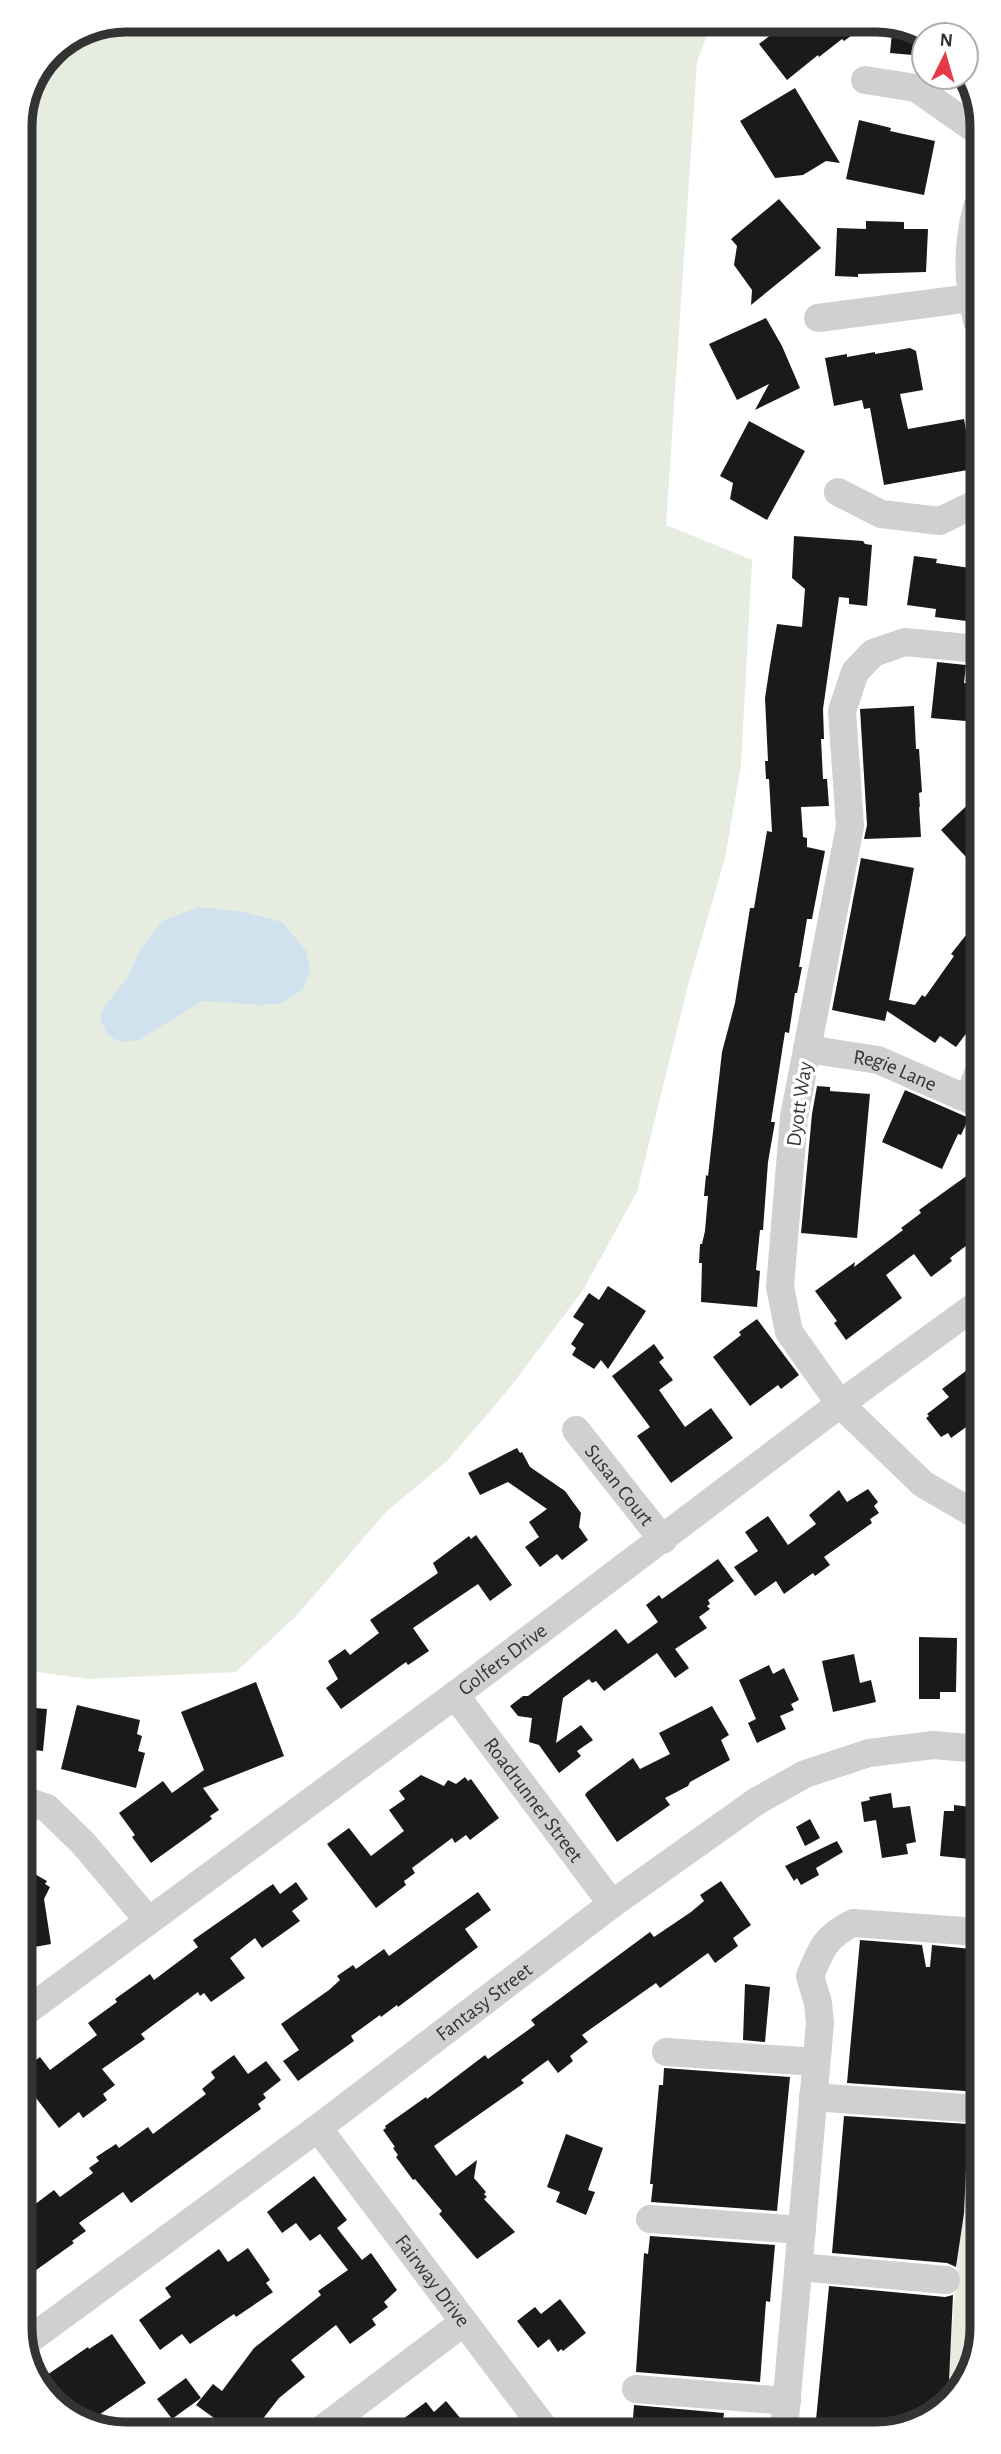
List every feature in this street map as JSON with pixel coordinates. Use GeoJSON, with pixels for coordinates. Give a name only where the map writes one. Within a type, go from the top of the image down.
{"type":"FeatureCollection","features":[{"type":"Feature","properties":{"kind":"street"},"geometry":{"type":"LineString","coordinates":[[865,80],[916,88],[970,126]]}},
{"type":"Feature","properties":{"kind":"street"},"geometry":{"type":"LineString","coordinates":[[970,250],[970,278]]}},
{"type":"Feature","properties":{"kind":"street"},"geometry":{"type":"LineString","coordinates":[[818,318],[970,309]]}},
{"type":"Feature","properties":{"kind":"street"},"geometry":{"type":"LineString","coordinates":[[838,492],[881,514],[940,521],[970,506]]}},
{"type":"Feature","properties":{"kind":"street","name":"Dyott Way"},"geometry":{"type":"LineString","coordinates":[[970,648],[905,642],[873,653],[855,672],[842,711],[850,826],[794,1117],[780,1287],[789,1332],[841,1404],[923,1484],[970,1511]]}},
{"type":"Feature","properties":{"kind":"street","name":"Regie Lane"},"geometry":{"type":"LineString","coordinates":[[807,1049],[878,1060],[970,1099]]}},
{"type":"Feature","properties":{"kind":"street","name":"Golfers Drive"},"geometry":{"type":"LineString","coordinates":[[32,2006],[455,1695],[970,1310]]}},
{"type":"Feature","properties":{"kind":"street","name":"Susan Court"},"geometry":{"type":"LineString","coordinates":[[576,1430],[663,1540]]}},
{"type":"Feature","properties":{"kind":"street","name":"Roadrunner Street"},"geometry":{"type":"LineString","coordinates":[[455,1695],[612,1904]]}},
{"type":"Feature","properties":{"kind":"street","name":"Fantasy Street"},"geometry":{"type":"LineString","coordinates":[[32,2337],[318,2127],[612,1904],[757,1801],[805,1774],[869,1753],[933,1745],[970,1748]]}},
{"type":"Feature","properties":{"kind":"street"},"geometry":{"type":"LineString","coordinates":[[32,1803],[47,1808],[83,1843],[149,1920]]}},
{"type":"Feature","properties":{"kind":"street"},"geometry":{"type":"LineString","coordinates":[[785,2422],[820,2023],[818,2003],[810,1976],[822,1948],[835,1932],[853,1923],[970,1931]]}},
{"type":"Feature","properties":{"kind":"street"},"geometry":{"type":"LineString","coordinates":[[666,2053],[816,2062]]}},
{"type":"Feature","properties":{"kind":"street"},"geometry":{"type":"LineString","coordinates":[[813,2097],[964,2108]]}},
{"type":"Feature","properties":{"kind":"street","name":"Fairway Drive"},"geometry":{"type":"LineString","coordinates":[[318,2127],[539,2422]]}},
{"type":"Feature","properties":{"kind":"street"},"geometry":{"type":"LineString","coordinates":[[650,2219],[802,2230]]}},
{"type":"Feature","properties":{"kind":"street"},"geometry":{"type":"LineString","coordinates":[[799,2267],[946,2280]]}},
{"type":"Feature","properties":{"kind":"street"},"geometry":{"type":"LineString","coordinates":[[332,2422],[464,2322]]}},
{"type":"Feature","properties":{"kind":"street"},"geometry":{"type":"LineString","coordinates":[[636,2389],[787,2402]]}},
{"type":"Feature","properties":{"kind":"shaded area"},"geometry":{"type":"Polygon","coordinates":[[[125,31],[708,32],[697,62],[666,525],[752,560],[741,765],[725,858],[688,985],[637,1192],[583,1290],[508,1390],[447,1461],[386,1512],[297,1615],[236,1672],[88,1679],[32,1671],[32,119],[41,84],[63,55],[78,44],[95,36],[125,31]]]}},
{"type":"Feature","properties":{"kind":"shaded area"},"geometry":{"type":"Polygon","coordinates":[[[970,2102],[970,2329],[965,2359],[947,2389],[970,2102]]]}},
{"type":"Feature","properties":{"kind":"water"},"geometry":{"type":"Polygon","coordinates":[[[199,907],[244,912],[282,922],[306,951],[310,971],[303,989],[275,1004],[202,1001],[139,1040],[121,1042],[114,1039],[107,1034],[100,1019],[103,1009],[127,978],[140,950],[162,921],[199,907]]]}},
{"type":"Feature","properties":{"kind":"building"},"geometry":{"type":"Polygon","coordinates":[[[775,32],[856,32],[844,41],[842,39],[819,57],[818,55],[787,80],[759,44],[775,32]]]}},
{"type":"Feature","properties":{"kind":"building"},"geometry":{"type":"Polygon","coordinates":[[[892,33],[910,38],[910,55],[890,53],[892,33]]]}},
{"type":"Feature","properties":{"kind":"building"},"geometry":{"type":"Polygon","coordinates":[[[795,88],[840,163],[826,161],[803,175],[775,178],[740,121],[795,88]]]}},
{"type":"Feature","properties":{"kind":"building"},"geometry":{"type":"Polygon","coordinates":[[[859,120],[891,128],[890,131],[935,141],[924,195],[846,179],[859,120]]]}},
{"type":"Feature","properties":{"kind":"building"},"geometry":{"type":"Polygon","coordinates":[[[779,199],[821,248],[751,305],[752,290],[734,265],[737,246],[731,239],[779,199]]]}},
{"type":"Feature","properties":{"kind":"building"},"geometry":{"type":"Polygon","coordinates":[[[866,221],[904,222],[904,229],[928,229],[926,272],[835,276],[837,228],[866,229],[866,221]]]}},
{"type":"Feature","properties":{"kind":"building"},"geometry":{"type":"Polygon","coordinates":[[[766,318],[782,346],[800,388],[755,410],[769,384],[737,400],[709,344],[766,318]]]}},
{"type":"Feature","properties":{"kind":"building"},"geometry":{"type":"Polygon","coordinates":[[[910,348],[916,351],[923,390],[900,394],[908,429],[964,419],[970,470],[884,485],[870,408],[864,409],[862,400],[834,406],[825,358],[847,354],[847,357],[910,348]]]}},
{"type":"Feature","properties":{"kind":"building"},"geometry":{"type":"Polygon","coordinates":[[[749,421],[805,451],[767,520],[730,499],[733,483],[720,476],[749,421]]]}},
{"type":"Feature","properties":{"kind":"building"},"geometry":{"type":"Polygon","coordinates":[[[794,536],[863,541],[872,545],[867,606],[849,604],[849,598],[839,597],[823,709],[824,739],[821,739],[823,779],[827,779],[829,806],[801,807],[803,837],[807,838],[807,847],[825,851],[812,919],[807,919],[799,967],[802,967],[789,1033],[785,1032],[771,1122],[775,1122],[756,1270],[760,1271],[757,1307],[701,1302],[702,1263],[699,1263],[708,1196],[704,1196],[706,1175],[708,1176],[722,1052],[735,1003],[750,908],[754,908],[767,831],[772,832],[769,779],[766,779],[765,761],[768,761],[765,698],[770,665],[777,624],[802,627],[805,589],[792,578],[794,536]]]}},
{"type":"Feature","properties":{"kind":"building"},"geometry":{"type":"Polygon","coordinates":[[[914,556],[937,559],[936,563],[970,568],[970,621],[935,617],[936,609],[907,605],[914,556]]]}},
{"type":"Feature","properties":{"kind":"building"},"geometry":{"type":"Polygon","coordinates":[[[937,662],[966,665],[964,683],[970,684],[970,721],[931,718],[937,662]]]}},
{"type":"Feature","properties":{"kind":"building"},"geometry":{"type":"Polygon","coordinates":[[[914,706],[922,792],[919,793],[921,837],[864,839],[867,825],[860,709],[914,706]]]}},
{"type":"Feature","properties":{"kind":"building"},"geometry":{"type":"Polygon","coordinates":[[[970,803],[970,861],[941,830],[970,803]]]}},
{"type":"Feature","properties":{"kind":"building"},"geometry":{"type":"Polygon","coordinates":[[[861,858],[914,868],[889,1000],[915,1005],[922,995],[925,997],[954,956],[951,954],[970,930],[970,1028],[956,1047],[940,1036],[935,1043],[887,1011],[885,1021],[832,1010],[861,858]]]}},
{"type":"Feature","properties":{"kind":"building"},"geometry":{"type":"Polygon","coordinates":[[[817,1086],[830,1087],[830,1091],[870,1094],[857,1238],[801,1233],[817,1086]]]}},
{"type":"Feature","properties":{"kind":"building"},"geometry":{"type":"Polygon","coordinates":[[[905,1090],[969,1118],[961,1135],[958,1134],[942,1169],[882,1142],[905,1090]]]}},
{"type":"Feature","properties":{"kind":"building"},"geometry":{"type":"Polygon","coordinates":[[[970,1173],[970,1243],[931,1277],[914,1254],[886,1275],[902,1298],[846,1340],[834,1323],[837,1321],[815,1291],[855,1262],[854,1267],[903,1230],[901,1228],[921,1213],[919,1210],[970,1173]]]}},
{"type":"Feature","properties":{"kind":"building"},"geometry":{"type":"Polygon","coordinates":[[[608,1286],[646,1311],[608,1369],[601,1360],[594,1369],[572,1355],[576,1348],[571,1344],[584,1324],[573,1317],[589,1293],[599,1300],[608,1286]]]}},
{"type":"Feature","properties":{"kind":"building"},"geometry":{"type":"Polygon","coordinates":[[[757,1319],[799,1375],[781,1389],[778,1385],[750,1406],[713,1357],[757,1319]]]}},
{"type":"Feature","properties":{"kind":"building"},"geometry":{"type":"Polygon","coordinates":[[[654,1344],[664,1358],[659,1362],[673,1380],[659,1390],[685,1427],[711,1408],[733,1438],[671,1483],[637,1436],[650,1427],[612,1376],[654,1344]]]}},
{"type":"Feature","properties":{"kind":"building"},"geometry":{"type":"Polygon","coordinates":[[[970,1368],[970,1424],[951,1438],[948,1433],[941,1437],[926,1418],[929,1416],[927,1414],[949,1397],[942,1389],[970,1368]]]}},
{"type":"Feature","properties":{"kind":"building"},"geometry":{"type":"Polygon","coordinates":[[[517,1448],[530,1467],[565,1491],[581,1513],[579,1527],[588,1540],[562,1560],[557,1554],[540,1567],[525,1547],[539,1537],[529,1522],[547,1509],[508,1482],[480,1495],[468,1473],[517,1448]]]}},
{"type":"Feature","properties":{"kind":"building"},"geometry":{"type":"Polygon","coordinates":[[[868,1489],[878,1502],[874,1506],[879,1513],[870,1519],[872,1523],[824,1557],[830,1565],[815,1576],[813,1573],[784,1594],[776,1581],[755,1596],[734,1567],[758,1551],[745,1532],[768,1516],[788,1545],[816,1524],[809,1515],[839,1490],[847,1502],[868,1489]]]}},
{"type":"Feature","properties":{"kind":"building"},"geometry":{"type":"Polygon","coordinates":[[[476,1535],[512,1585],[490,1601],[478,1584],[413,1628],[429,1651],[408,1665],[406,1662],[341,1709],[326,1688],[338,1679],[328,1661],[345,1649],[350,1655],[379,1633],[370,1620],[438,1573],[433,1563],[469,1536],[471,1539],[476,1535]]]}},
{"type":"Feature","properties":{"kind":"building"},"geometry":{"type":"Polygon","coordinates":[[[718,1559],[734,1581],[708,1600],[710,1604],[707,1606],[710,1609],[699,1617],[707,1628],[675,1649],[689,1668],[675,1678],[657,1653],[604,1691],[596,1681],[592,1683],[589,1679],[563,1698],[556,1743],[581,1725],[593,1740],[577,1751],[581,1756],[559,1773],[539,1745],[529,1742],[532,1718],[518,1716],[510,1706],[523,1696],[528,1696],[616,1629],[628,1644],[658,1622],[646,1605],[659,1595],[662,1599],[718,1559]]]}},
{"type":"Feature","properties":{"kind":"building"},"geometry":{"type":"Polygon","coordinates":[[[919,1637],[957,1638],[956,1692],[940,1692],[940,1699],[919,1699],[919,1637]]]}},
{"type":"Feature","properties":{"kind":"building"},"geometry":{"type":"Polygon","coordinates":[[[854,1654],[860,1683],[871,1680],[876,1702],[833,1712],[822,1661],[854,1654]]]}},
{"type":"Feature","properties":{"kind":"building"},"geometry":{"type":"Polygon","coordinates":[[[769,1665],[773,1674],[784,1668],[799,1700],[791,1704],[794,1710],[780,1716],[786,1729],[757,1743],[748,1723],[756,1719],[739,1680],[769,1665]]]}},
{"type":"Feature","properties":{"kind":"building"},"geometry":{"type":"Polygon","coordinates":[[[256,1682],[284,1756],[203,1788],[219,1810],[210,1816],[212,1819],[151,1863],[119,1813],[163,1781],[172,1793],[204,1770],[181,1712],[256,1682]]]}},
{"type":"Feature","properties":{"kind":"building"},"geometry":{"type":"Polygon","coordinates":[[[77,1705],[140,1720],[137,1734],[142,1736],[138,1751],[145,1753],[136,1788],[61,1769],[77,1705]]]}},
{"type":"Feature","properties":{"kind":"building"},"geometry":{"type":"Polygon","coordinates":[[[712,1706],[729,1735],[721,1740],[730,1760],[665,1798],[670,1805],[617,1842],[585,1795],[587,1792],[633,1758],[640,1769],[670,1754],[659,1733],[712,1706]]]}},
{"type":"Feature","properties":{"kind":"building"},"geometry":{"type":"Polygon","coordinates":[[[32,1708],[47,1709],[43,1751],[32,1750],[32,1708]]]}},
{"type":"Feature","properties":{"kind":"building"},"geometry":{"type":"Polygon","coordinates":[[[421,1775],[444,1786],[448,1780],[456,1784],[465,1777],[468,1781],[471,1779],[499,1818],[470,1840],[466,1835],[455,1843],[452,1838],[412,1868],[415,1873],[404,1881],[406,1885],[376,1908],[327,1844],[349,1828],[371,1856],[404,1831],[389,1810],[405,1799],[399,1791],[421,1775]]]}},
{"type":"Feature","properties":{"kind":"building"},"geometry":{"type":"Polygon","coordinates":[[[891,1793],[893,1808],[910,1806],[916,1842],[906,1844],[908,1854],[882,1858],[876,1820],[864,1822],[861,1802],[870,1800],[869,1797],[891,1793]]]}},
{"type":"Feature","properties":{"kind":"building"},"geometry":{"type":"Polygon","coordinates":[[[954,1805],[970,1807],[970,1859],[940,1856],[944,1811],[954,1811],[954,1805]]]}},
{"type":"Feature","properties":{"kind":"building"},"geometry":{"type":"Polygon","coordinates":[[[810,1819],[820,1838],[805,1846],[796,1827],[810,1819]]]}},
{"type":"Feature","properties":{"kind":"building"},"geometry":{"type":"Polygon","coordinates":[[[837,1841],[843,1852],[816,1868],[819,1875],[801,1885],[797,1878],[794,1881],[785,1866],[837,1841]]]}},
{"type":"Feature","properties":{"kind":"building"},"geometry":{"type":"Polygon","coordinates":[[[32,1873],[47,1881],[45,1884],[50,1887],[44,1899],[51,1944],[32,1947],[32,1873]]]}},
{"type":"Feature","properties":{"kind":"building"},"geometry":{"type":"Polygon","coordinates":[[[721,1881],[751,1925],[733,1938],[738,1946],[715,1963],[708,1953],[660,1988],[656,1983],[582,2035],[588,2042],[570,2056],[573,2061],[558,2073],[548,2060],[521,2080],[524,2083],[434,2146],[456,2176],[477,2160],[474,2178],[486,2192],[484,2194],[487,2197],[484,2199],[515,2232],[477,2259],[439,2214],[442,2211],[396,2157],[398,2155],[393,2148],[395,2147],[383,2130],[385,2126],[426,2097],[427,2099],[485,2055],[488,2059],[535,2025],[531,2020],[650,1932],[654,1937],[691,1912],[704,1901],[700,1895],[721,1881]]]}},
{"type":"Feature","properties":{"kind":"building"},"geometry":{"type":"Polygon","coordinates":[[[296,1882],[308,1899],[292,1911],[300,1921],[262,1948],[255,1938],[230,1958],[245,1978],[211,2002],[204,1993],[200,1996],[198,1992],[141,2034],[145,2039],[102,2069],[115,2085],[103,2094],[107,2100],[83,2118],[79,2112],[59,2128],[32,2095],[32,2063],[40,2057],[50,2070],[97,2035],[88,2023],[117,2002],[115,1999],[150,1974],[154,1980],[198,1947],[193,1940],[273,1884],[280,1894],[296,1882]]]}},
{"type":"Feature","properties":{"kind":"building"},"geometry":{"type":"Polygon","coordinates":[[[478,1892],[491,1910],[465,1929],[478,1947],[398,2007],[397,2005],[381,2017],[380,2015],[351,2036],[354,2041],[298,2081],[283,2061],[299,2050],[281,2024],[329,1990],[340,1980],[337,1976],[353,1965],[356,1969],[384,1949],[389,1956],[478,1892]]]}},
{"type":"Feature","properties":{"kind":"building"},"geometry":{"type":"Polygon","coordinates":[[[860,1940],[922,1945],[926,1967],[930,1967],[932,1945],[970,1949],[970,2093],[847,2083],[860,1940]]]}},
{"type":"Feature","properties":{"kind":"building"},"geometry":{"type":"Polygon","coordinates":[[[745,1984],[770,1987],[765,2042],[743,2040],[745,1984]]]}},
{"type":"Feature","properties":{"kind":"building"},"geometry":{"type":"Polygon","coordinates":[[[234,2055],[248,2074],[266,2061],[281,2080],[263,2094],[266,2098],[258,2104],[261,2109],[131,2203],[123,2192],[79,2223],[86,2231],[72,2241],[74,2243],[32,2273],[32,2206],[54,2190],[60,2197],[93,2173],[89,2168],[99,2161],[96,2157],[116,2144],[119,2148],[148,2127],[153,2134],[206,2094],[202,2089],[215,2078],[211,2072],[234,2055]]]}},
{"type":"Feature","properties":{"kind":"building"},"geometry":{"type":"Polygon","coordinates":[[[664,2068],[790,2077],[777,2211],[651,2202],[653,2184],[650,2184],[659,2085],[663,2085],[664,2068]]]}},
{"type":"Feature","properties":{"kind":"building"},"geometry":{"type":"Polygon","coordinates":[[[844,2116],[968,2124],[964,2213],[956,2267],[947,2263],[832,2253],[844,2116]]]}},
{"type":"Feature","properties":{"kind":"building"},"geometry":{"type":"Polygon","coordinates":[[[566,2134],[603,2148],[588,2190],[595,2192],[586,2215],[556,2202],[560,2192],[547,2187],[566,2134]]]}},
{"type":"Feature","properties":{"kind":"building"},"geometry":{"type":"Polygon","coordinates":[[[314,2176],[347,2220],[337,2228],[362,2260],[371,2253],[397,2290],[384,2302],[388,2307],[372,2319],[376,2325],[350,2344],[336,2325],[291,2360],[305,2377],[279,2398],[260,2422],[220,2422],[196,2405],[213,2384],[222,2391],[254,2348],[321,2295],[318,2291],[348,2270],[320,2234],[310,2241],[296,2223],[282,2233],[267,2212],[314,2176]]]}},
{"type":"Feature","properties":{"kind":"building"},"geometry":{"type":"Polygon","coordinates":[[[650,2236],[775,2245],[770,2302],[766,2301],[760,2382],[636,2372],[644,2253],[648,2254],[650,2236]]]}},
{"type":"Feature","properties":{"kind":"building"},"geometry":{"type":"Polygon","coordinates":[[[248,2248],[270,2280],[266,2283],[273,2292],[190,2344],[182,2334],[160,2350],[139,2320],[171,2297],[165,2288],[219,2249],[228,2262],[248,2248]]]}},
{"type":"Feature","properties":{"kind":"building"},"geometry":{"type":"Polygon","coordinates":[[[829,2286],[945,2297],[953,2295],[949,2387],[938,2399],[917,2413],[894,2421],[816,2422],[829,2286]]]}},
{"type":"Feature","properties":{"kind":"building"},"geometry":{"type":"Polygon","coordinates":[[[560,2299],[586,2333],[563,2351],[561,2349],[558,2352],[549,2339],[538,2348],[517,2321],[535,2307],[541,2314],[560,2299]]]}},
{"type":"Feature","properties":{"kind":"building"},"geometry":{"type":"Polygon","coordinates":[[[112,2334],[146,2383],[96,2417],[68,2403],[44,2377],[88,2347],[89,2349],[112,2334]]]}},
{"type":"Feature","properties":{"kind":"building"},"geometry":{"type":"Polygon","coordinates":[[[186,2378],[201,2398],[172,2419],[157,2399],[186,2378]]]}},
{"type":"Feature","properties":{"kind":"building"},"geometry":{"type":"Polygon","coordinates":[[[446,2401],[464,2422],[399,2422],[426,2402],[434,2412],[446,2401]]]}},
{"type":"Feature","properties":{"kind":"building"},"geometry":{"type":"Polygon","coordinates":[[[634,2405],[724,2413],[723,2422],[633,2422],[634,2405]]]}}]}
